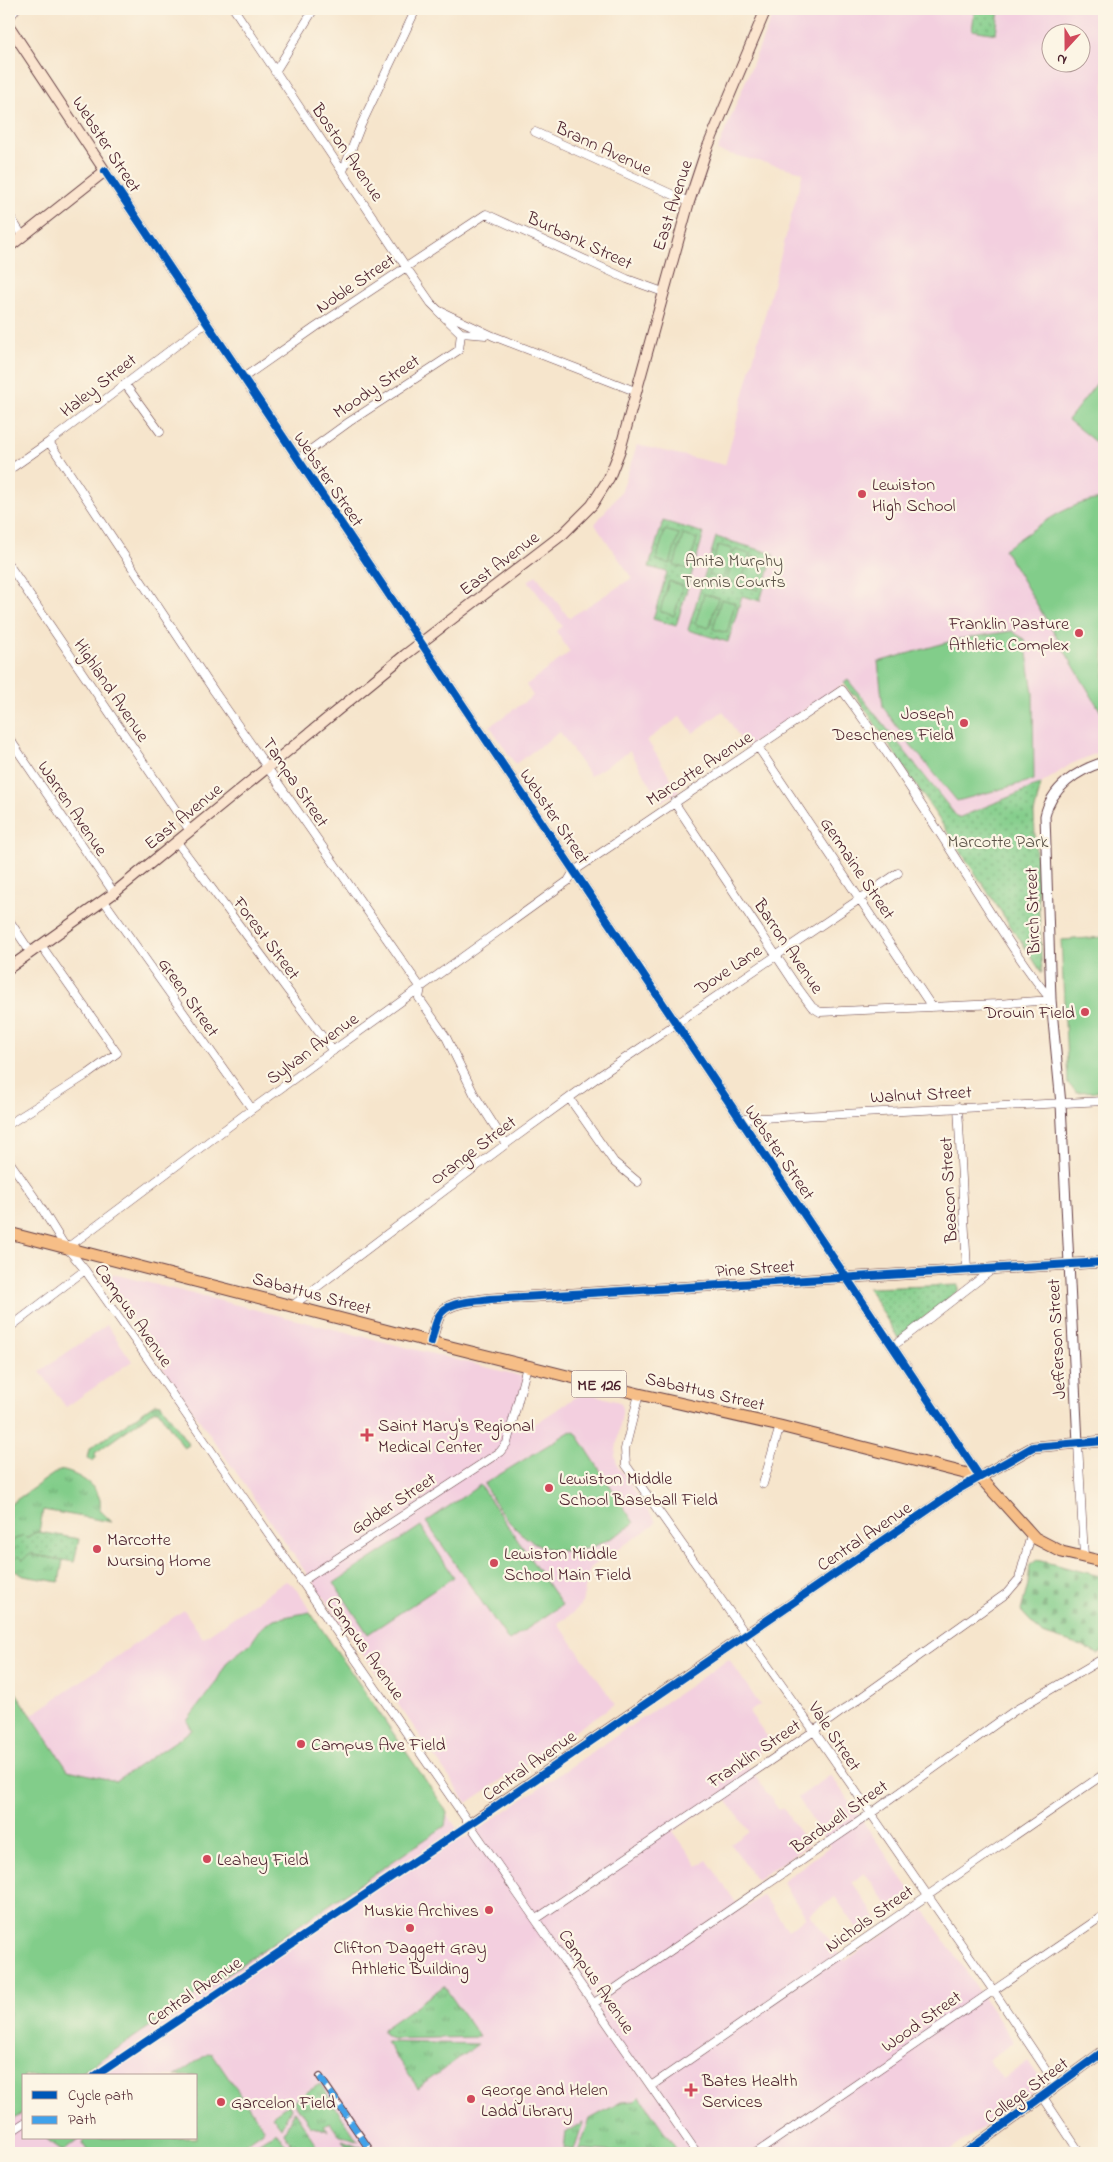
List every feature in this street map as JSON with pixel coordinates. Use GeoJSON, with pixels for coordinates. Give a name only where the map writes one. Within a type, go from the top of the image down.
{"type":"FeatureCollection","features":[{"type":"Feature","properties":{"kind":"main road","name":"East Avenue"},"geometry":{"type":"LineString","coordinates":[[9,968],[104,901],[421,643],[555,540],[592,504],[609,478],[620,450],[663,292],[689,202],[706,152],[766,9]]}},
{"type":"Feature","properties":{"kind":"main road","name":"Webster Street"},"geometry":{"type":"LineString","coordinates":[[9,26],[105,171]]}},
{"type":"Feature","properties":{"kind":"main road"},"geometry":{"type":"LineString","coordinates":[[9,247],[105,171]]}},
{"type":"Feature","properties":{"kind":"main road","name":"Sabattus Street"},"geometry":{"type":"LineString","coordinates":[[9,1233],[431,1342],[639,1394],[780,1426],[980,1477]]}},
{"type":"Feature","properties":{"kind":"main road","name":"Pine Street"},"geometry":{"type":"LineString","coordinates":[[431,1342],[440,1315],[446,1309],[459,1304],[490,1299],[1104,1262]]}},
{"type":"Feature","properties":{"kind":"main road"},"geometry":{"type":"LineString","coordinates":[[1104,1441],[1033,1447],[980,1477],[1031,1534],[1044,1544],[1062,1552],[1104,1562]]}},
{"type":"Feature","properties":{"kind":"main road","name":"College Street"},"geometry":{"type":"LineString","coordinates":[[965,2153],[1104,2051]]}},
{"type":"Feature","properties":{"kind":"street"},"geometry":{"type":"LineString","coordinates":[[9,19],[16,9]]}},
{"type":"Feature","properties":{"kind":"street","name":"Boston Avenue"},"geometry":{"type":"LineString","coordinates":[[234,9],[431,303],[461,333],[493,336]]}},
{"type":"Feature","properties":{"kind":"street"},"geometry":{"type":"LineString","coordinates":[[275,72],[314,9]]}},
{"type":"Feature","properties":{"kind":"street"},"geometry":{"type":"LineString","coordinates":[[342,171],[361,125],[416,9]]}},
{"type":"Feature","properties":{"kind":"street","name":"Brann Avenue"},"geometry":{"type":"LineString","coordinates":[[535,132],[689,202]]}},
{"type":"Feature","properties":{"kind":"street","name":"Webster Street"},"geometry":{"type":"LineString","coordinates":[[105,171],[980,1477]]}},
{"type":"Feature","properties":{"kind":"street","name":"Noble Street"},"geometry":{"type":"LineString","coordinates":[[243,378],[486,214]]}},
{"type":"Feature","properties":{"kind":"street","name":"Burbank Street"},"geometry":{"type":"LineString","coordinates":[[486,214],[627,279],[663,292]]}},
{"type":"Feature","properties":{"kind":"street"},"geometry":{"type":"LineString","coordinates":[[9,215],[23,236]]}},
{"type":"Feature","properties":{"kind":"street","name":"Boston Avenue"},"geometry":{"type":"LineString","coordinates":[[438,310],[493,336],[635,391]]}},
{"type":"Feature","properties":{"kind":"street","name":"Haley Street"},"geometry":{"type":"LineString","coordinates":[[9,470],[206,323]]}},
{"type":"Feature","properties":{"kind":"street","name":"Moody Street"},"geometry":{"type":"LineString","coordinates":[[298,459],[348,422],[458,350],[461,333]]}},
{"type":"Feature","properties":{"kind":"street"},"geometry":{"type":"LineString","coordinates":[[125,384],[160,432]]}},
{"type":"Feature","properties":{"kind":"street","name":"Tampa Street"},"geometry":{"type":"LineString","coordinates":[[49,442],[214,691],[420,988],[419,998],[446,1037],[474,1094],[506,1144]]}},
{"type":"Feature","properties":{"kind":"street","name":"Highland Avenue"},"geometry":{"type":"LineString","coordinates":[[9,565],[190,831]]}},
{"type":"Feature","properties":{"kind":"street","name":"Marcotte Avenue"},"geometry":{"type":"LineString","coordinates":[[574,871],[842,690],[912,790],[1037,984],[1051,1000]]}},
{"type":"Feature","properties":{"kind":"street","name":"Warren Avenue"},"geometry":{"type":"LineString","coordinates":[[9,738],[114,893]]}},
{"type":"Feature","properties":{"kind":"street","name":"Germaine Street"},"geometry":{"type":"LineString","coordinates":[[758,747],[932,1007]]}},
{"type":"Feature","properties":{"kind":"street","name":"Birch Street"},"geometry":{"type":"LineString","coordinates":[[1051,1000],[1045,816],[1052,796],[1059,788],[1079,772],[1104,762]]}},
{"type":"Feature","properties":{"kind":"street","name":"Barron Avenue"},"geometry":{"type":"LineString","coordinates":[[674,802],[812,1007],[820,1012],[1051,1000]]}},
{"type":"Feature","properties":{"kind":"street","name":"Forest Street"},"geometry":{"type":"LineString","coordinates":[[177,842],[333,1051]]}},
{"type":"Feature","properties":{"kind":"street","name":"Sylvan Avenue"},"geometry":{"type":"LineString","coordinates":[[67,1248],[252,1110],[568,882],[574,871]]}},
{"type":"Feature","properties":{"kind":"street","name":"Dove Lane"},"geometry":{"type":"LineString","coordinates":[[675,1023],[898,873]]}},
{"type":"Feature","properties":{"kind":"street","name":"Green Street"},"geometry":{"type":"LineString","coordinates":[[104,901],[252,1110]]}},
{"type":"Feature","properties":{"kind":"street"},"geometry":{"type":"LineString","coordinates":[[9,920],[30,953]]}},
{"type":"Feature","properties":{"kind":"street"},"geometry":{"type":"LineString","coordinates":[[9,1124],[88,1074],[117,1053],[41,945]]}},
{"type":"Feature","properties":{"kind":"street","name":"Jefferson Street"},"geometry":{"type":"LineString","coordinates":[[1051,1000],[1060,1104],[1084,1557]]}},
{"type":"Feature","properties":{"kind":"street","name":"Orange Street"},"geometry":{"type":"LineString","coordinates":[[292,1306],[506,1144],[675,1023]]}},
{"type":"Feature","properties":{"kind":"street"},"geometry":{"type":"LineString","coordinates":[[569,1098],[614,1162],[638,1182]]}},
{"type":"Feature","properties":{"kind":"street","name":"Walnut Street"},"geometry":{"type":"LineString","coordinates":[[740,1120],[958,1107],[1060,1104],[1104,1100]]}},
{"type":"Feature","properties":{"kind":"street","name":"Beacon Street"},"geometry":{"type":"LineString","coordinates":[[958,1107],[967,1270]]}},
{"type":"Feature","properties":{"kind":"street","name":"Campus Avenue"},"geometry":{"type":"LineString","coordinates":[[9,1161],[67,1248],[85,1270],[697,2153]]}},
{"type":"Feature","properties":{"kind":"street"},"geometry":{"type":"LineString","coordinates":[[892,1347],[993,1269]]}},
{"type":"Feature","properties":{"kind":"street"},"geometry":{"type":"LineString","coordinates":[[9,1328],[85,1270]]}},
{"type":"Feature","properties":{"kind":"street","name":"Golder Street"},"geometry":{"type":"LineString","coordinates":[[301,1582],[500,1452],[507,1443],[528,1366]]}},
{"type":"Feature","properties":{"kind":"street","name":"Vale Street"},"geometry":{"type":"LineString","coordinates":[[639,1394],[624,1449],[626,1464],[814,1730],[1057,2086]]}},
{"type":"Feature","properties":{"kind":"street"},"geometry":{"type":"LineString","coordinates":[[763,1484],[780,1426]]}},
{"type":"Feature","properties":{"kind":"street","name":"Central Avenue"},"geometry":{"type":"LineString","coordinates":[[98,2074],[469,1824],[957,1490],[980,1477]]}},
{"type":"Feature","properties":{"kind":"street","name":"Franklin Street"},"geometry":{"type":"LineString","coordinates":[[536,1919],[814,1730],[1013,1588],[1019,1579],[1031,1534]]}},
{"type":"Feature","properties":{"kind":"street","name":"Bardwell Street"},"geometry":{"type":"LineString","coordinates":[[594,2003],[870,1814],[1014,1711],[1104,1658]]}},
{"type":"Feature","properties":{"kind":"street","name":"Nichols Street"},"geometry":{"type":"LineString","coordinates":[[651,2086],[1104,1774]]}},
{"type":"Feature","properties":{"kind":"street","name":"Wood Street"},"geometry":{"type":"LineString","coordinates":[[756,2153],[1104,1915]]}},
{"type":"Feature","properties":{"kind":"street"},"geometry":{"type":"LineString","coordinates":[[320,2077],[372,2153]]}},
{"type":"Feature","properties":{"kind":"street"},"geometry":{"type":"LineString","coordinates":[[1043,2097],[1080,2153]]}},
{"type":"Feature","properties":{"kind":"street"},"geometry":{"type":"LineString","coordinates":[[9,2134],[22,2124]]}},
{"type":"Feature","properties":{"kind":"shaded area","name":"Lewiston High School"},"geometry":{"type":"Polygon","coordinates":[[[775,9],[1104,9],[1104,750],[1071,764],[1041,784],[958,818],[848,681],[746,748],[723,711],[693,733],[681,716],[647,740],[679,791],[661,802],[630,751],[590,776],[560,732],[515,764],[490,726],[533,696],[526,685],[570,652],[556,631],[562,626],[528,581],[536,575],[569,618],[632,578],[595,524],[622,490],[637,445],[725,465],[803,172],[717,151],[775,9]]]}},
{"type":"Feature","properties":{"kind":"shaded area"},"geometry":{"type":"Polygon","coordinates":[[[105,1272],[525,1377],[513,1425],[527,1429],[584,1392],[619,1402],[622,1405],[622,1413],[615,1456],[618,1467],[655,1520],[655,1523],[592,1566],[589,1571],[582,1603],[572,1614],[558,1623],[615,1704],[467,1803],[163,1368],[144,1336],[103,1278],[102,1276],[105,1272]]]}},
{"type":"Feature","properties":{"kind":"shaded area"},"geometry":{"type":"Polygon","coordinates":[[[107,1325],[132,1361],[66,1407],[40,1371],[107,1325]]]}},
{"type":"Feature","properties":{"kind":"shaded area"},"geometry":{"type":"Polygon","coordinates":[[[286,1581],[293,1585],[464,1839],[729,1659],[760,1705],[749,1712],[772,1743],[745,1762],[779,1810],[783,1808],[808,1845],[756,1880],[731,1844],[749,1831],[724,1797],[673,1831],[698,1866],[707,1860],[741,1910],[763,1895],[788,1930],[806,1917],[782,1882],[830,1846],[797,1798],[831,1775],[915,1897],[893,1912],[865,1873],[852,1882],[877,1919],[859,1931],[835,1897],[810,1914],[845,1961],[921,1909],[924,1910],[1014,2042],[988,2060],[1003,2079],[1028,2061],[1043,2083],[947,2153],[9,2153],[9,1682],[32,1715],[184,1610],[203,1638],[286,1581]]]}},
{"type":"Feature","properties":{"kind":"green space"},"geometry":{"type":"Polygon","coordinates":[[[975,9],[999,9],[996,34],[972,30],[975,9]]]}},
{"type":"Feature","properties":{"kind":"green space"},"geometry":{"type":"Polygon","coordinates":[[[1104,374],[1104,449],[1068,420],[1104,374]]]}},
{"type":"Feature","properties":{"kind":"green space","name":"Franklin Pasture Athletic Complex"},"geometry":{"type":"Polygon","coordinates":[[[1104,499],[1104,717],[1004,549],[1039,525],[1064,511],[1090,501],[1104,499]]]}},
{"type":"Feature","properties":{"kind":"green space","name":"Anita Murphy Tennis Courts"},"geometry":{"type":"Polygon","coordinates":[[[663,521],[704,533],[676,626],[653,619],[667,572],[649,567],[663,521]]]}},
{"type":"Feature","properties":{"kind":"green space"},"geometry":{"type":"Polygon","coordinates":[[[665,530],[679,534],[670,564],[656,560],[665,530]]]}},
{"type":"Feature","properties":{"kind":"green space"},"geometry":{"type":"Polygon","coordinates":[[[683,535],[697,539],[688,569],[674,565],[683,535]]]}},
{"type":"Feature","properties":{"kind":"green space","name":"Anita Murphy Tennis Courts"},"geometry":{"type":"Polygon","coordinates":[[[716,537],[774,554],[760,601],[742,596],[728,642],[688,630],[716,537]]]}},
{"type":"Feature","properties":{"kind":"green space"},"geometry":{"type":"Polygon","coordinates":[[[718,545],[732,549],[723,579],[709,575],[718,545]]]}},
{"type":"Feature","properties":{"kind":"green space"},"geometry":{"type":"Polygon","coordinates":[[[735,550],[750,554],[741,584],[727,580],[735,550]]]}},
{"type":"Feature","properties":{"kind":"green space"},"geometry":{"type":"Polygon","coordinates":[[[753,556],[767,560],[758,590],[745,586],[753,556]]]}},
{"type":"Feature","properties":{"kind":"green space"},"geometry":{"type":"Polygon","coordinates":[[[669,581],[683,586],[674,616],[660,611],[669,581]]]}},
{"type":"Feature","properties":{"kind":"green space"},"geometry":{"type":"Polygon","coordinates":[[[704,594],[718,598],[709,628],[695,624],[704,594]]]}},
{"type":"Feature","properties":{"kind":"green space"},"geometry":{"type":"Polygon","coordinates":[[[721,599],[735,603],[727,633],[713,629],[721,599]]]}},
{"type":"Feature","properties":{"kind":"green space","name":"Joseph Deschenes Field"},"geometry":{"type":"Polygon","coordinates":[[[1012,631],[1025,640],[1033,693],[1034,780],[957,801],[905,738],[883,707],[878,662],[959,639],[1012,631]]]}},
{"type":"Feature","properties":{"kind":"green space","name":"Marcotte Park"},"geometry":{"type":"Polygon","coordinates":[[[848,680],[958,818],[1041,784],[1034,814],[1042,973],[855,694],[852,695],[844,683],[848,680]]]}},
{"type":"Feature","properties":{"kind":"green space","name":"Drouin Field"},"geometry":{"type":"Polygon","coordinates":[[[1104,937],[1104,1091],[1077,1092],[1068,1084],[1061,940],[1104,937]]]}},
{"type":"Feature","properties":{"kind":"green space"},"geometry":{"type":"Polygon","coordinates":[[[958,1285],[958,1291],[898,1338],[868,1288],[958,1285]]]}},
{"type":"Feature","properties":{"kind":"green space"},"geometry":{"type":"Polygon","coordinates":[[[156,1403],[161,1404],[189,1445],[184,1448],[158,1410],[155,1410],[95,1453],[96,1458],[93,1461],[87,1458],[89,1449],[156,1403]]]}},
{"type":"Feature","properties":{"kind":"green space","name":"Lewiston Middle School Baseball Field"},"geometry":{"type":"Polygon","coordinates":[[[571,1431],[576,1433],[634,1523],[610,1539],[588,1548],[567,1551],[547,1548],[529,1540],[513,1526],[498,1507],[484,1484],[571,1431]]]}},
{"type":"Feature","properties":{"kind":"green space"},"geometry":{"type":"Polygon","coordinates":[[[59,1470],[77,1476],[93,1487],[100,1498],[100,1510],[112,1522],[43,1510],[39,1532],[26,1539],[10,1542],[15,1549],[9,1553],[9,1505],[59,1470]]]}},
{"type":"Feature","properties":{"kind":"green space","name":"Lewiston Middle School Main Field"},"geometry":{"type":"Polygon","coordinates":[[[480,1485],[562,1605],[509,1641],[426,1522],[480,1485]]]}},
{"type":"Feature","properties":{"kind":"green space"},"geometry":{"type":"Polygon","coordinates":[[[421,1526],[454,1577],[368,1634],[334,1583],[421,1526]]]}},
{"type":"Feature","properties":{"kind":"green space"},"geometry":{"type":"Polygon","coordinates":[[[39,1532],[79,1539],[74,1562],[29,1554],[23,1560],[19,1556],[9,1563],[9,1553],[15,1549],[10,1542],[23,1535],[26,1538],[39,1532]]]}},
{"type":"Feature","properties":{"kind":"green space"},"geometry":{"type":"Polygon","coordinates":[[[29,1554],[63,1560],[59,1582],[24,1576],[9,1568],[9,1563],[19,1556],[29,1554]]]}},
{"type":"Feature","properties":{"kind":"green space"},"geometry":{"type":"Polygon","coordinates":[[[1037,1560],[1104,1577],[1104,1650],[1098,1654],[1081,1646],[1042,1634],[1021,1611],[1028,1584],[1030,1565],[1037,1560]]]}},
{"type":"Feature","properties":{"kind":"green space"},"geometry":{"type":"Polygon","coordinates":[[[310,1612],[444,1807],[447,1813],[445,1826],[80,2074],[22,2074],[22,2113],[9,2123],[9,1682],[68,1770],[116,1781],[192,1730],[187,1721],[216,1682],[227,1662],[251,1643],[262,1627],[274,1619],[310,1612]]]}},
{"type":"Feature","properties":{"kind":"green space"},"geometry":{"type":"Polygon","coordinates":[[[444,1986],[479,2037],[392,2039],[383,2033],[383,2029],[444,1986]]]}},
{"type":"Feature","properties":{"kind":"green space"},"geometry":{"type":"Polygon","coordinates":[[[386,2042],[478,2044],[418,2088],[386,2042]]]}},
{"type":"Feature","properties":{"kind":"green space","name":"Garcelon Field"},"geometry":{"type":"Polygon","coordinates":[[[209,2053],[213,2054],[263,2128],[262,2132],[231,2153],[89,2153],[82,2143],[83,2140],[198,2140],[198,2074],[178,2074],[209,2053]]]}},
{"type":"Feature","properties":{"kind":"green space"},"geometry":{"type":"Polygon","coordinates":[[[320,2084],[358,2141],[338,2134],[330,2123],[324,2126],[328,2131],[310,2125],[293,2101],[320,2084]]]}},
{"type":"Feature","properties":{"kind":"green space"},"geometry":{"type":"Polygon","coordinates":[[[640,2096],[679,2153],[627,2153],[579,2149],[590,2119],[621,2102],[635,2101],[640,2096]]]}},
{"type":"Feature","properties":{"kind":"green space"},"geometry":{"type":"Polygon","coordinates":[[[289,2104],[291,2108],[281,2128],[272,2116],[289,2104]]]}},
{"type":"Feature","properties":{"kind":"green space"},"geometry":{"type":"Polygon","coordinates":[[[294,2111],[322,2153],[297,2153],[284,2133],[294,2111]]]}},
{"type":"Feature","properties":{"kind":"green space"},"geometry":{"type":"Polygon","coordinates":[[[583,2122],[574,2150],[564,2148],[566,2132],[583,2122]]]}},
{"type":"Feature","properties":{"kind":"green space"},"geometry":{"type":"Polygon","coordinates":[[[276,2131],[292,2153],[243,2153],[276,2131]]]}},
{"type":"Feature","properties":{"kind":"green space"},"geometry":{"type":"Polygon","coordinates":[[[48,2140],[77,2140],[63,2151],[48,2140]]]}},
{"type":"Feature","properties":{"kind":"green space"},"geometry":{"type":"Polygon","coordinates":[[[342,2140],[364,2148],[367,2153],[351,2153],[342,2140]]]}},
{"type":"Feature","properties":{"kind":"marked path"},"geometry":{"type":"LineString","coordinates":[[320,2077],[372,2153]]}},
{"type":"Feature","properties":{"kind":"cycle path"},"geometry":{"type":"LineString","coordinates":[[105,171],[980,1477]]}},
{"type":"Feature","properties":{"kind":"cycle path"},"geometry":{"type":"LineString","coordinates":[[431,1342],[439,1316],[443,1311],[455,1304],[470,1301],[1104,1262]]}},
{"type":"Feature","properties":{"kind":"cycle path"},"geometry":{"type":"LineString","coordinates":[[98,2074],[479,1818],[957,1490],[1033,1447],[1104,1441]]}},
{"type":"Feature","properties":{"kind":"cycle path"},"geometry":{"type":"LineString","coordinates":[[965,2153],[1104,2051]]}},
{"type":"Feature","properties":{"kind":"place","name":"Lewiston High School"},"geometry":{"type":"Point","coordinates":[862,494]}},
{"type":"Feature","properties":{"kind":"place","name":"Franklin Pasture Athletic Complex"},"geometry":{"type":"Point","coordinates":[1079,633]}},
{"type":"Feature","properties":{"kind":"place","name":"Joseph Deschenes Field"},"geometry":{"type":"Point","coordinates":[964,723]}},
{"type":"Feature","properties":{"kind":"place","name":"Drouin Field"},"geometry":{"type":"Point","coordinates":[1085,1012]}},
{"type":"Feature","properties":{"kind":"place","name":"Saint Mary's Regional Medical Center"},"geometry":{"type":"Point","coordinates":[367,1435]}},
{"type":"Feature","properties":{"kind":"place","name":"Lewiston Middle School Baseball Field"},"geometry":{"type":"Point","coordinates":[549,1488]}},
{"type":"Feature","properties":{"kind":"place","name":"Marcotte Nursing Home"},"geometry":{"type":"Point","coordinates":[97,1549]}},
{"type":"Feature","properties":{"kind":"place","name":"Lewiston Middle School Main Field"},"geometry":{"type":"Point","coordinates":[494,1563]}},
{"type":"Feature","properties":{"kind":"place","name":"Campus Ave Field"},"geometry":{"type":"Point","coordinates":[301,1744]}},
{"type":"Feature","properties":{"kind":"place","name":"Leahey Field"},"geometry":{"type":"Point","coordinates":[207,1859]}},
{"type":"Feature","properties":{"kind":"place","name":"Muskie Archives"},"geometry":{"type":"Point","coordinates":[489,1910]}},
{"type":"Feature","properties":{"kind":"place","name":"Clifton Daggett Gray Athletic Building"},"geometry":{"type":"Point","coordinates":[410,1928]}},
{"type":"Feature","properties":{"kind":"place","name":"Bates Health Services"},"geometry":{"type":"Point","coordinates":[691,2090]}},
{"type":"Feature","properties":{"kind":"place","name":"George and Helen Ladd Library"},"geometry":{"type":"Point","coordinates":[471,2099]}},
{"type":"Feature","properties":{"kind":"place","name":"Garcelon Field"},"geometry":{"type":"Point","coordinates":[221,2102]}}]}
